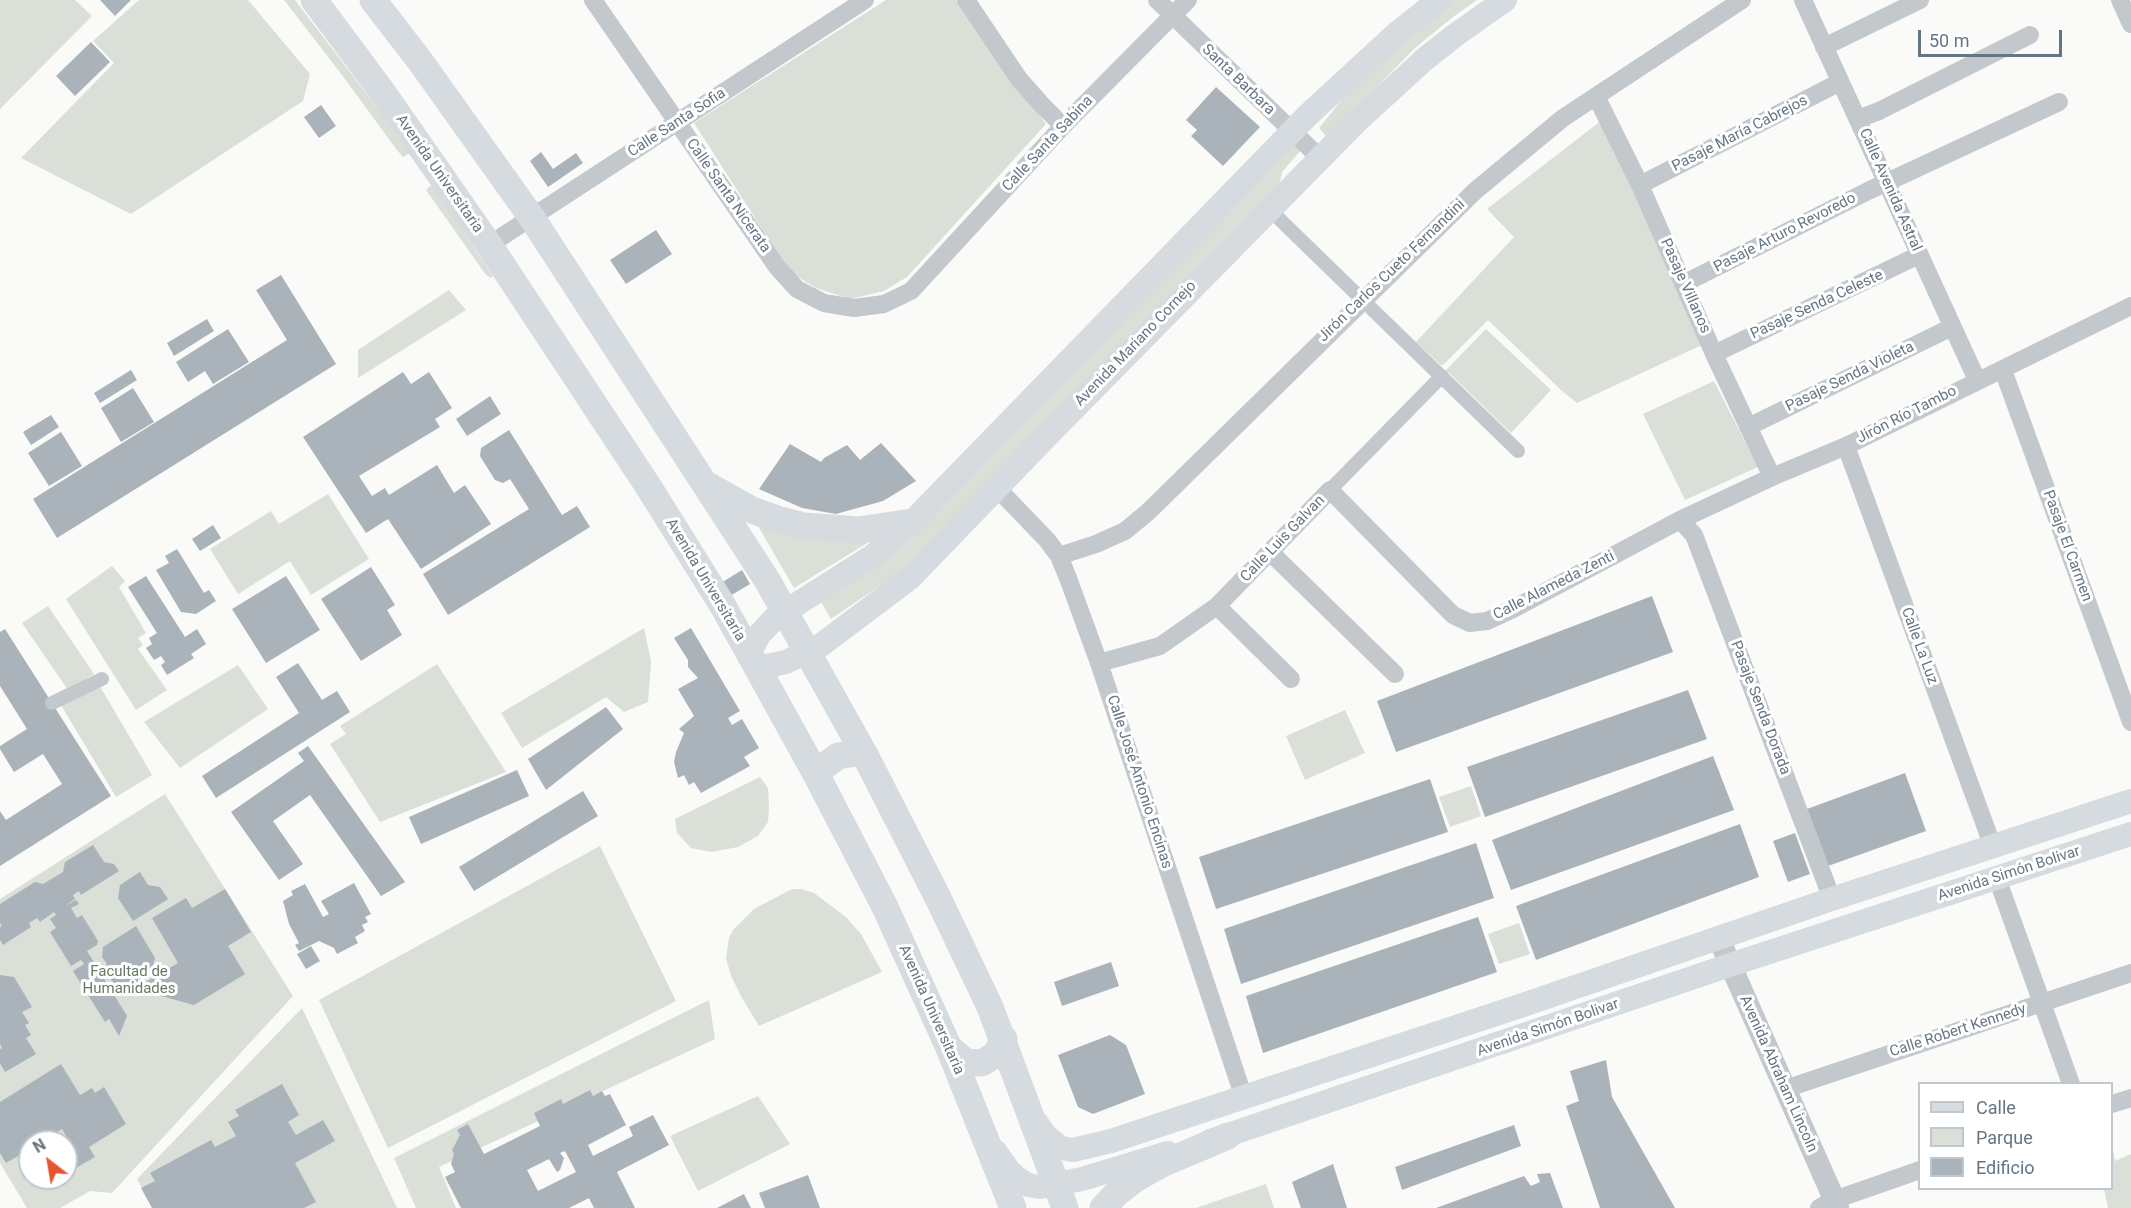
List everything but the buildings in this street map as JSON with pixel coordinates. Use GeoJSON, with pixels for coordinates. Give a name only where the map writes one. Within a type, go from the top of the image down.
{"type":"FeatureCollection","features":[{"type":"Feature","properties":{"kind":"main road","name":"Avenida Universitaria"},"geometry":{"type":"LineString","coordinates":[[314,0],[381,90],[489,245],[648,486],[723,606],[874,885],[949,1048],[1013,1208]]}},
{"type":"Feature","properties":{"kind":"main road"},"geometry":{"type":"LineString","coordinates":[[373,0],[420,61],[532,218],[707,484],[785,612],[865,755],[938,898],[990,1007],[1061,1196]]}},
{"type":"Feature","properties":{"kind":"main road"},"geometry":{"type":"LineString","coordinates":[[753,661],[759,634],[775,618],[874,555],[912,522],[1292,131],[1396,34],[1439,0]]}},
{"type":"Feature","properties":{"kind":"main road","name":"Avenida Mariano Cornejo"},"geometry":{"type":"LineString","coordinates":[[753,661],[786,662],[808,653],[863,615],[910,578],[1269,209],[1392,87],[1454,36],[1505,0]]}},
{"type":"Feature","properties":{"kind":"main road"},"geometry":{"type":"LineString","coordinates":[[707,484],[752,510],[804,526],[858,530],[912,522]]}},
{"type":"Feature","properties":{"kind":"main road"},"geometry":{"type":"LineString","coordinates":[[817,776],[822,768],[838,756],[856,753],[865,755]]}},
{"type":"Feature","properties":{"kind":"main road","name":"Avenida Simón Bolivar"},"geometry":{"type":"LineString","coordinates":[[1030,1112],[1050,1141],[1061,1148],[1073,1150],[1111,1141],[2131,801]]}},
{"type":"Feature","properties":{"kind":"main road","name":"Avenida Simón Bolivar"},"geometry":{"type":"LineString","coordinates":[[984,1133],[999,1158],[1018,1179],[1061,1196],[1228,1136],[1730,965],[2131,834]]}},
{"type":"Feature","properties":{"kind":"main road"},"geometry":{"type":"LineString","coordinates":[[1498,1013],[1508,1041]]}},
{"type":"Feature","properties":{"kind":"main road"},"geometry":{"type":"LineString","coordinates":[[949,1048],[966,1062],[982,1063],[996,1054],[1004,1040]]}},
{"type":"Feature","properties":{"kind":"main road"},"geometry":{"type":"LineString","coordinates":[[1286,1083],[1297,1113]]}},
{"type":"Feature","properties":{"kind":"main road"},"geometry":{"type":"LineString","coordinates":[[1103,1208],[1117,1193],[1142,1175],[1228,1136]]}},
{"type":"Feature","properties":{"kind":"street","name":"Calle Santa Nicerata"},"geometry":{"type":"LineString","coordinates":[[593,0],[777,267],[797,289],[824,303],[854,308],[884,304],[911,291]]}},
{"type":"Feature","properties":{"kind":"street","name":"Calle Santa Sofia"},"geometry":{"type":"LineString","coordinates":[[489,245],[865,0]]}},
{"type":"Feature","properties":{"kind":"street"},"geometry":{"type":"LineString","coordinates":[[966,0],[1019,78],[1064,126]]}},
{"type":"Feature","properties":{"kind":"street","name":"Santa Barbara"},"geometry":{"type":"LineString","coordinates":[[1157,0],[1320,158]]}},
{"type":"Feature","properties":{"kind":"street","name":"Calle Santa Sabina"},"geometry":{"type":"LineString","coordinates":[[911,291],[1064,126],[1188,0]]}},
{"type":"Feature","properties":{"kind":"street","name":"Jirón Carlos Cueto Fernandini"},"geometry":{"type":"LineString","coordinates":[[1059,556],[1096,544],[1125,531],[1148,512],[1475,191],[1563,118],[1742,0]]}},
{"type":"Feature","properties":{"kind":"street","name":"Calle Avenida Astral"},"geometry":{"type":"LineString","coordinates":[[1803,0],[1977,380]]}},
{"type":"Feature","properties":{"kind":"street"},"geometry":{"type":"LineString","coordinates":[[1824,47],[1920,0]]}},
{"type":"Feature","properties":{"kind":"street"},"geometry":{"type":"LineString","coordinates":[[2120,0],[2131,24]]}},
{"type":"Feature","properties":{"kind":"street"},"geometry":{"type":"LineString","coordinates":[[1858,119],[1879,111],[2030,35]]}},
{"type":"Feature","properties":{"kind":"street","name":"Pasaje María Cabrejos"},"geometry":{"type":"LineString","coordinates":[[1640,185],[1840,82]]}},
{"type":"Feature","properties":{"kind":"street","name":"Pasaje Villanos"},"geometry":{"type":"LineString","coordinates":[[1596,96],[1640,185],[1714,354],[1772,477]]}},
{"type":"Feature","properties":{"kind":"street","name":"Pasaje Arturo Revoredo"},"geometry":{"type":"LineString","coordinates":[[1683,284],[1886,182],[2059,102]]}},
{"type":"Feature","properties":{"kind":"street"},"geometry":{"type":"LineString","coordinates":[[1269,209],[1518,451]]}},
{"type":"Feature","properties":{"kind":"street","name":"Pasaje Senda Celeste"},"geometry":{"type":"LineString","coordinates":[[1714,354],[1919,255]]}},
{"type":"Feature","properties":{"kind":"street","name":"Jirón Río Tambo"},"geometry":{"type":"LineString","coordinates":[[1680,520],[1772,477],[1846,446],[2131,306]]}},
{"type":"Feature","properties":{"kind":"street","name":"Pasaje Senda Violeta"},"geometry":{"type":"LineString","coordinates":[[1748,427],[1952,327]]}},
{"type":"Feature","properties":{"kind":"street","name":"Pasaje El Carmen"},"geometry":{"type":"LineString","coordinates":[[2003,370],[2131,722]]}},
{"type":"Feature","properties":{"kind":"street","name":"Calle Luis Galvan"},"geometry":{"type":"LineString","coordinates":[[1099,663],[1160,646],[1217,606],[1442,376]]}},
{"type":"Feature","properties":{"kind":"street","name":"Calle La Luz"},"geometry":{"type":"LineString","coordinates":[[1846,446],[1993,847]]}},
{"type":"Feature","properties":{"kind":"street","name":"Calle José Antonio Encinas"},"geometry":{"type":"LineString","coordinates":[[996,488],[1036,528],[1059,556],[1099,663],[1244,1098]]}},
{"type":"Feature","properties":{"kind":"street","name":"Calle Alameda Zenti"},"geometry":{"type":"LineString","coordinates":[[1330,490],[1453,615],[1470,623],[1487,621],[1513,609],[1680,520]]}},
{"type":"Feature","properties":{"kind":"street","name":"Pasaje Senda Dorada"},"geometry":{"type":"LineString","coordinates":[[1680,520],[1694,535],[1832,899]]}},
{"type":"Feature","properties":{"kind":"street"},"geometry":{"type":"LineString","coordinates":[[1270,552],[1395,674]]}},
{"type":"Feature","properties":{"kind":"street"},"geometry":{"type":"LineString","coordinates":[[1217,606],[1291,679]]}},
{"type":"Feature","properties":{"kind":"street"},"geometry":{"type":"LineString","coordinates":[[52,703],[102,679]]}},
{"type":"Feature","properties":{"kind":"street"},"geometry":{"type":"LineString","coordinates":[[1998,878],[2071,1082]]}},
{"type":"Feature","properties":{"kind":"street","name":"Avenida Abraham Lincoln"},"geometry":{"type":"LineString","coordinates":[[1719,939],[1785,1089],[1831,1205]]}},
{"type":"Feature","properties":{"kind":"street","name":"Calle Robert Kennedy"},"geometry":{"type":"LineString","coordinates":[[1785,1089],[2131,973]]}},
{"type":"Feature","properties":{"kind":"street"},"geometry":{"type":"LineString","coordinates":[[2113,1104],[2131,1098]]}},
{"type":"Feature","properties":{"kind":"street"},"geometry":{"type":"LineString","coordinates":[[1831,1205],[1918,1171]]}},
{"type":"Feature","properties":{"kind":"green space"},"geometry":{"type":"Polygon","coordinates":[[[0,0],[75,0],[92,16],[0,109],[0,0]]]}},
{"type":"Feature","properties":{"kind":"green space"},"geometry":{"type":"Polygon","coordinates":[[[139,0],[248,0],[310,74],[303,101],[131,214],[21,158],[114,63],[93,41],[139,0]]]}},
{"type":"Feature","properties":{"kind":"green space"},"geometry":{"type":"Polygon","coordinates":[[[284,0],[295,0],[385,118],[408,154],[403,157],[397,150],[284,0]]]}},
{"type":"Feature","properties":{"kind":"green space"},"geometry":{"type":"Polygon","coordinates":[[[886,0],[956,0],[1046,124],[907,277],[884,291],[850,299],[816,288],[789,271],[694,123],[886,0]]]}},
{"type":"Feature","properties":{"kind":"green space"},"geometry":{"type":"Polygon","coordinates":[[[1446,0],[1477,0],[1415,48],[1329,136],[1326,136],[1319,128],[1341,101],[1343,92],[1446,0]]]}},
{"type":"Feature","properties":{"kind":"green space"},"geometry":{"type":"Polygon","coordinates":[[[1602,120],[1704,344],[1577,403],[1488,320],[1442,366],[1416,342],[1514,237],[1487,209],[1602,120]]]}},
{"type":"Feature","properties":{"kind":"green space"},"geometry":{"type":"Polygon","coordinates":[[[1294,145],[1301,150],[1282,172],[1279,186],[907,567],[831,619],[820,600],[1294,145]]]}},
{"type":"Feature","properties":{"kind":"green space"},"geometry":{"type":"Polygon","coordinates":[[[433,186],[493,276],[491,278],[486,275],[426,190],[433,186]]]}},
{"type":"Feature","properties":{"kind":"green space"},"geometry":{"type":"Polygon","coordinates":[[[449,290],[466,310],[358,378],[358,350],[449,290]]]}},
{"type":"Feature","properties":{"kind":"green space"},"geometry":{"type":"Polygon","coordinates":[[[1486,329],[1551,390],[1511,433],[1446,370],[1486,329]]]}},
{"type":"Feature","properties":{"kind":"green space"},"geometry":{"type":"Polygon","coordinates":[[[1714,381],[1758,467],[1685,500],[1643,414],[1714,381]]]}},
{"type":"Feature","properties":{"kind":"green space"},"geometry":{"type":"Polygon","coordinates":[[[328,494],[369,559],[311,595],[290,561],[238,594],[210,549],[271,511],[279,524],[328,494]]]}},
{"type":"Feature","properties":{"kind":"green space"},"geometry":{"type":"Polygon","coordinates":[[[754,519],[882,534],[794,588],[754,519]]]}},
{"type":"Feature","properties":{"kind":"green space"},"geometry":{"type":"Polygon","coordinates":[[[112,566],[125,581],[119,587],[146,633],[138,638],[143,645],[138,649],[167,690],[136,710],[66,599],[112,566]]]}},
{"type":"Feature","properties":{"kind":"green space"},"geometry":{"type":"Polygon","coordinates":[[[48,606],[94,674],[68,690],[22,623],[48,606]]]}},
{"type":"Feature","properties":{"kind":"green space"},"geometry":{"type":"Polygon","coordinates":[[[644,628],[651,662],[648,702],[624,712],[606,697],[522,748],[501,713],[644,628]]]}},
{"type":"Feature","properties":{"kind":"green space"},"geometry":{"type":"Polygon","coordinates":[[[437,664],[506,772],[380,822],[330,744],[346,734],[340,726],[437,664]]]}},
{"type":"Feature","properties":{"kind":"green space"},"geometry":{"type":"Polygon","coordinates":[[[238,665],[268,709],[180,768],[144,722],[238,665]]]}},
{"type":"Feature","properties":{"kind":"green space"},"geometry":{"type":"Polygon","coordinates":[[[98,683],[152,775],[116,797],[61,705],[98,683]]]}},
{"type":"Feature","properties":{"kind":"green space"},"geometry":{"type":"Polygon","coordinates":[[[1345,710],[1365,753],[1305,780],[1286,736],[1345,710]]]}},
{"type":"Feature","properties":{"kind":"green space"},"geometry":{"type":"Polygon","coordinates":[[[760,777],[768,788],[769,808],[768,822],[758,836],[738,847],[711,852],[691,848],[677,833],[675,819],[760,777]]]}},
{"type":"Feature","properties":{"kind":"green space"},"geometry":{"type":"Polygon","coordinates":[[[1471,786],[1481,816],[1450,827],[1439,797],[1471,786]]]}},
{"type":"Feature","properties":{"kind":"green space","name":"Facultad de Humanidades"},"geometry":{"type":"Polygon","coordinates":[[[165,794],[293,996],[112,1193],[90,1191],[60,1208],[27,1208],[0,1163],[0,899],[165,794]]]}},
{"type":"Feature","properties":{"kind":"green space"},"geometry":{"type":"Polygon","coordinates":[[[600,846],[676,1001],[388,1148],[319,1000],[600,846]]]}},
{"type":"Feature","properties":{"kind":"green space"},"geometry":{"type":"Polygon","coordinates":[[[792,889],[814,893],[846,917],[861,934],[882,972],[759,1026],[731,976],[726,958],[729,938],[733,930],[754,909],[792,889]]]}},
{"type":"Feature","properties":{"kind":"green space"},"geometry":{"type":"Polygon","coordinates":[[[1519,923],[1530,954],[1499,964],[1488,934],[1519,923]]]}},
{"type":"Feature","properties":{"kind":"green space"},"geometry":{"type":"Polygon","coordinates":[[[709,1000],[715,1039],[439,1167],[456,1208],[416,1208],[394,1158],[709,1000]]]}},
{"type":"Feature","properties":{"kind":"green space"},"geometry":{"type":"Polygon","coordinates":[[[302,1008],[397,1208],[153,1208],[137,1179],[302,1008]]]}},
{"type":"Feature","properties":{"kind":"green space"},"geometry":{"type":"Polygon","coordinates":[[[758,1096],[790,1144],[698,1191],[670,1136],[758,1096]]]}},
{"type":"Feature","properties":{"kind":"green space"},"geometry":{"type":"Polygon","coordinates":[[[2113,1150],[2115,1161],[2131,1154],[2131,1208],[2108,1208],[2104,1190],[2113,1190],[2113,1150]]]}},
{"type":"Feature","properties":{"kind":"green space"},"geometry":{"type":"Polygon","coordinates":[[[1266,1184],[1274,1208],[1196,1208],[1266,1184]]]}}]}
